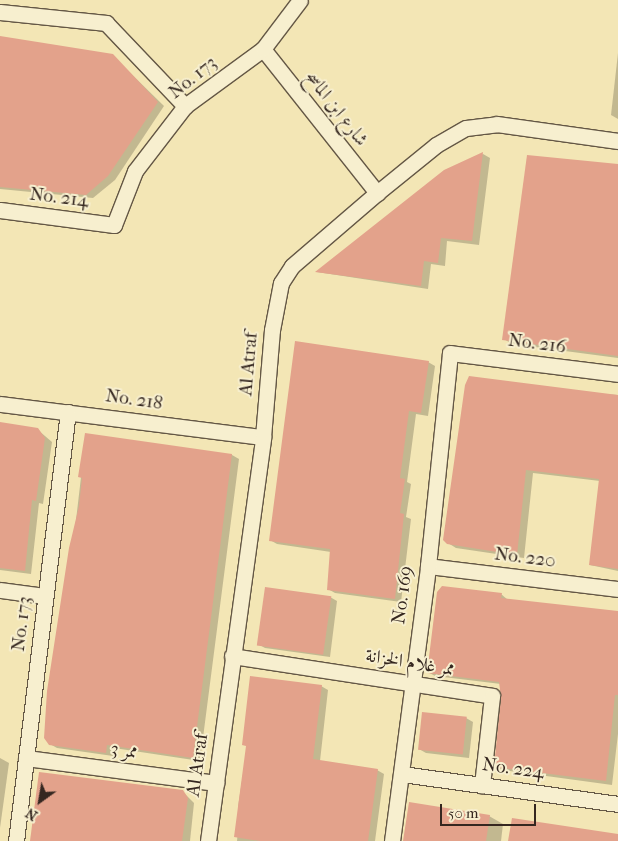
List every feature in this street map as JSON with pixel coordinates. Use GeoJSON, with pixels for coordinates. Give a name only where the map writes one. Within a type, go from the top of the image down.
{"type":"FeatureCollection","features":[{"type":"Feature","properties":{"kind":"street","name":"No. 173"},"geometry":{"type":"LineString","coordinates":[[114,225],[135,171],[185,106],[263,49],[300,0]]}},
{"type":"Feature","properties":{"kind":"street"},"geometry":{"type":"LineString","coordinates":[[0,12],[106,23],[185,106]]}},
{"type":"Feature","properties":{"kind":"street","name":"شارع ابن الماسح"},"geometry":{"type":"LineString","coordinates":[[263,49],[377,194]]}},
{"type":"Feature","properties":{"kind":"street","name":"Al Atraf"},"geometry":{"type":"LineString","coordinates":[[208,841],[263,437],[272,330],[281,284],[292,266],[377,194],[436,145],[466,128],[497,124],[618,141]]}},
{"type":"Feature","properties":{"kind":"street","name":"No. 214"},"geometry":{"type":"LineString","coordinates":[[0,210],[114,225]]}},
{"type":"Feature","properties":{"kind":"street","name":"No. 216"},"geometry":{"type":"LineString","coordinates":[[450,353],[618,374]]}},
{"type":"Feature","properties":{"kind":"street","name":"No. 169"},"geometry":{"type":"LineString","coordinates":[[392,841],[402,774],[410,684],[428,566],[450,353]]}},
{"type":"Feature","properties":{"kind":"street","name":"No. 218"},"geometry":{"type":"LineString","coordinates":[[0,404],[263,437]]}},
{"type":"Feature","properties":{"kind":"street","name":"No. 173"},"geometry":{"type":"LineString","coordinates":[[16,841],[68,412]]}},
{"type":"Feature","properties":{"kind":"street","name":"No. 220"},"geometry":{"type":"LineString","coordinates":[[428,566],[618,589]]}},
{"type":"Feature","properties":{"kind":"street"},"geometry":{"type":"LineString","coordinates":[[0,590],[45,596]]}},
{"type":"Feature","properties":{"kind":"street","name":"ممر غلام الخزانة"},"geometry":{"type":"LineString","coordinates":[[232,656],[492,696],[482,785]]}},
{"type":"Feature","properties":{"kind":"street","name":"ممر 3"},"geometry":{"type":"LineString","coordinates":[[26,758],[216,783]]}},
{"type":"Feature","properties":{"kind":"street","name":"No. 224"},"geometry":{"type":"LineString","coordinates":[[402,774],[618,804]]}},
{"type":"Feature","properties":{"kind":"building"},"geometry":{"type":"Polygon","coordinates":[[[0,36],[113,54],[158,102],[108,176],[86,195],[0,187],[0,36]]]}},
{"type":"Feature","properties":{"kind":"building"},"geometry":{"type":"Polygon","coordinates":[[[483,152],[472,241],[441,238],[438,263],[424,261],[421,286],[315,272],[444,170],[483,152]]]}},
{"type":"Feature","properties":{"kind":"building"},"geometry":{"type":"Polygon","coordinates":[[[527,155],[618,164],[618,356],[502,340],[527,155]]]}},
{"type":"Feature","properties":{"kind":"building"},"geometry":{"type":"Polygon","coordinates":[[[295,341],[429,361],[421,413],[409,411],[400,478],[405,479],[400,513],[404,514],[395,599],[327,590],[330,549],[269,541],[295,341]]]}},
{"type":"Feature","properties":{"kind":"building"},"geometry":{"type":"Polygon","coordinates":[[[469,376],[618,395],[618,569],[589,565],[599,479],[526,470],[517,555],[447,544],[443,540],[465,385],[469,376]]]}},
{"type":"Feature","properties":{"kind":"building"},"geometry":{"type":"Polygon","coordinates":[[[0,422],[38,428],[45,438],[36,501],[32,500],[25,571],[0,568],[0,422]]]}},
{"type":"Feature","properties":{"kind":"building"},"geometry":{"type":"Polygon","coordinates":[[[85,433],[232,454],[193,758],[107,745],[106,753],[49,745],[44,738],[47,691],[69,548],[79,506],[82,478],[78,477],[85,433]]]}},
{"type":"Feature","properties":{"kind":"building"},"geometry":{"type":"Polygon","coordinates":[[[442,586],[502,593],[501,598],[618,611],[618,695],[615,695],[606,781],[494,767],[501,697],[499,682],[427,673],[437,592],[442,586]]]}},
{"type":"Feature","properties":{"kind":"building"},"geometry":{"type":"Polygon","coordinates":[[[265,587],[331,596],[323,655],[257,645],[265,587]]]}},
{"type":"Feature","properties":{"kind":"building"},"geometry":{"type":"Polygon","coordinates":[[[250,676],[322,685],[313,759],[378,769],[368,841],[260,841],[234,837],[246,746],[242,745],[250,676]]]}},
{"type":"Feature","properties":{"kind":"building"},"geometry":{"type":"Polygon","coordinates":[[[422,712],[467,717],[463,754],[418,750],[422,712]]]}},
{"type":"Feature","properties":{"kind":"building"},"geometry":{"type":"Polygon","coordinates":[[[39,772],[183,790],[188,798],[182,841],[30,841],[39,772]]]}},
{"type":"Feature","properties":{"kind":"building"},"geometry":{"type":"Polygon","coordinates":[[[409,802],[490,815],[486,841],[403,841],[409,802]]]}},
{"type":"Feature","properties":{"kind":"building"},"geometry":{"type":"Polygon","coordinates":[[[512,818],[618,834],[618,841],[508,841],[512,818]]]}}]}
